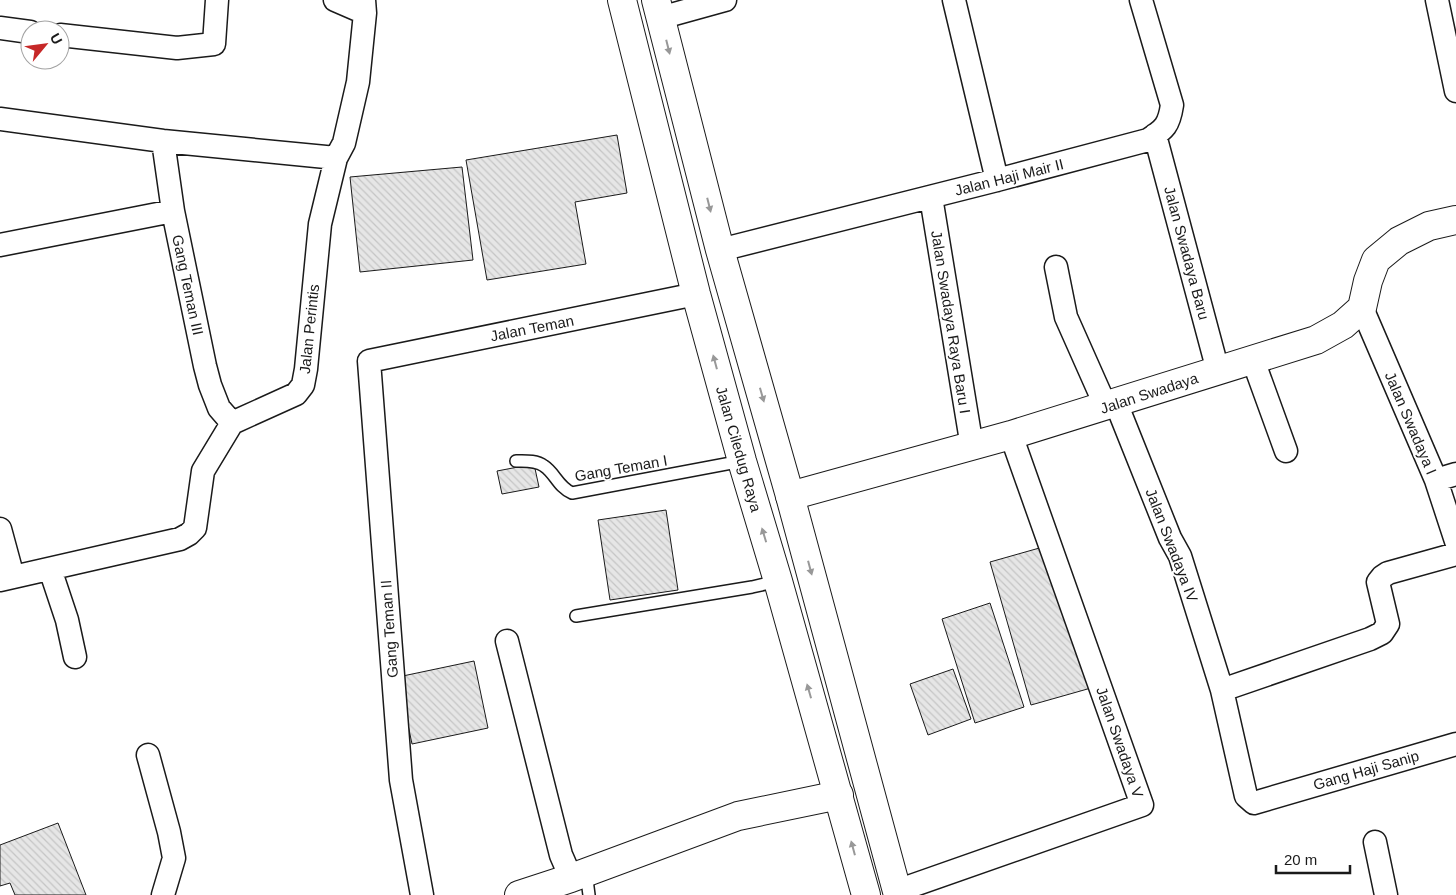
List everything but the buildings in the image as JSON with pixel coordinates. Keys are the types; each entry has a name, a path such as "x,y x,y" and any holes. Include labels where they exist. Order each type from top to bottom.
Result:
{"main road":[{"path":"624,12 658,9 720,250 790,496 898,893"},
{"name":"Jalan Ciledug Raya","path":"624,12 696,294 866,895"},
{"path":"1362,308 1368,281 1376,260 1399,241 1429,226 1456,220"},
{"name":"Jalan Swadaya","path":"790,496 1012,435 1316,340 1343,325 1362,308"},
{"path":"519,895 582,882 738,816 839,795"}],"street":[{"path":"70,36 177,48 214,44 217,0"},
{"path":"334,0 365,7"},
{"path":"658,9 725,0"},
{"path":"954,0 997,180"},
{"path":"1141,0 1172,105 1170,119 1166,127 1156,135"},
{"path":"1437,0 1456,91"},
{"name":"Jalan Perintis","path":"232,423 296,394 303,385 320,224 336,158 344,143 358,82 365,7"},
{"path":"0,28 20,31"},
{"path":"0,119 164,141 336,158"},
{"name":"Jalan Haji Mair II","path":"720,250 997,180 1148,140 1156,135"},
{"name":"Jalan Swadaya Baru","path":"1156,135 1218,371"},
{"name":"Gang Teman III","path":"164,141 173,211 210,385 219,408 232,423"},
{"name":"Jalan Swadaya Raya Baru I","path":"931,197 972,446"},
{"path":"0,245 173,211"},
{"name":"Jalan Swadaya IV","path":"1056,267 1066,317 1111,405 1170,538 1180,556 1222,690 1246,796 1254,803 1276,796"},
{"name":"Jalan Teman","path":"369,361 696,294"},
{"name":"Jalan Swadaya I","path":"1362,308 1446,477 1456,541"},
{"path":"1253,360 1286,451"},
{"name":"Gang Teman II","path":"369,361 401,780 422,895"},
{"path":"0,529 7,578 180,539 189,534 194,528 203,471 232,423"},
{"name":"Jalan Swadaya V","path":"898,893 1142,805 1012,435"},
{"path":"1222,690 1370,639 1382,633 1388,624 1378,582 1382,577 1388,573 1456,554"},
{"path":"50,569 67,620 75,657"},
{"path":"507,641 561,855 582,882"},
{"name":"Gang Haji Sanip","path":"1276,796 1456,744"},
{"path":"148,755 170,832 174,858 163,895"},
{"path":"1375,842 1386,895"}],"lane":[{"name":"Gang Teman I","path":"516,461 532,461 544,466 564,490 572,493 742,461"},
{"path":"576,616 778,581"}]}
